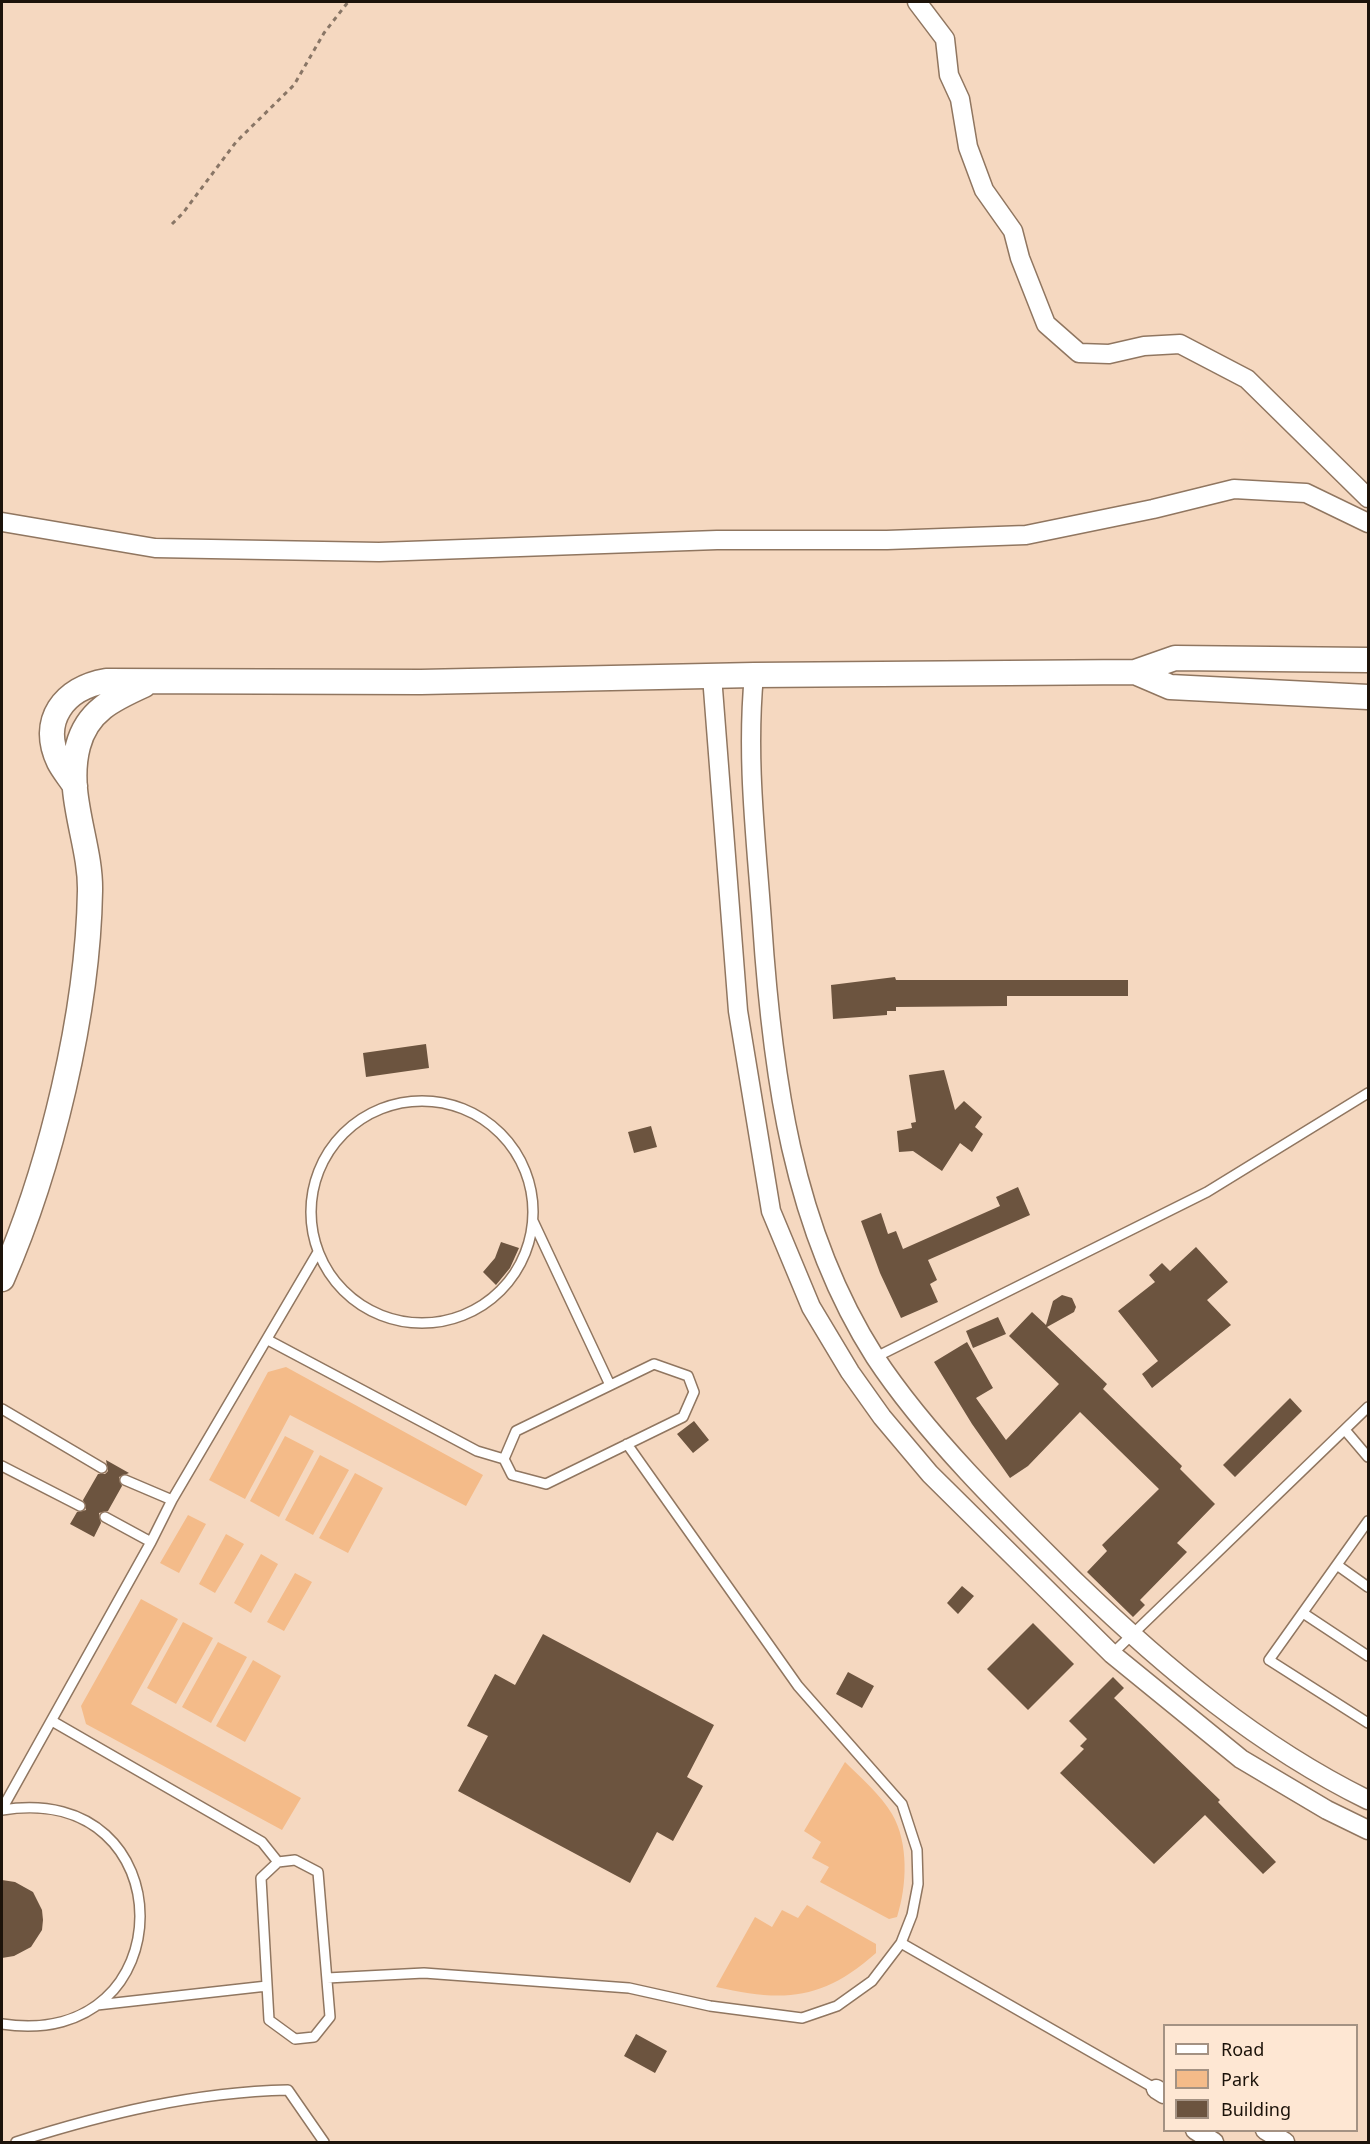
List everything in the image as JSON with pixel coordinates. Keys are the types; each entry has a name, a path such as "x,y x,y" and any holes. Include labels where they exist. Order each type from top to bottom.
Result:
{"main road":[{"path":"2,1279 24,1228 56,1115 81,1002 90,889 75,786 59,761 53,740 54,720 63,702 74,692 89,684 421,682 754,675 1135,672 1175,658 1368,660"},
{"path":"1135,672 1170,687 1368,697"}],"street":[{"path":"917,2 945,39 949,75 960,99 968,147 984,190 1013,231 1020,258 1046,324 1079,353 1109,354 1144,346 1180,344 1247,379 1368,498"},
{"path":"2,522 166,548 379,552 717,540 887,540 1026,535 1153,509 1234,489 1306,493 1368,523"},
{"path":"754,675 750,778 767,1005 783,1117 812,1226 837,1288 876,1357 907,1399 1000,1505 1132,1636 1181,1679 1240,1722 1368,1800"},
{"path":"712,676 738,1011 771,1211 811,1307 850,1372 882,1417 930,1474 1112,1654 1241,1759 1327,1810 1368,1830"},
{"path":"1198,2132 1214,2142"},
{"path":"1268,2132 1285,2142"}],"lane":[{"path":"876,1357 1207,1192 1368,1093"},
{"path":"416,1102 458,1107 478,1116 495,1128 515,1150 526,1172 532,1195 533,1221 528,1244 517,1270 506,1285 489,1301 468,1314 447,1321 419,1324 391,1319 373,1312 355,1301 338,1286 318,1252 313,1232 312,1202 324,1161 338,1141 358,1123 393,1106 416,1102"},
{"path":"533,1221 610,1385"},
{"path":"2,1810 172,1500 318,1252"},
{"path":"268,1340 477,1451 504,1459 512,1475 546,1484 684,1417 694,1392 688,1376 654,1364 516,1431 504,1459"},
{"path":"1112,1654 1368,1407"},
{"path":"2,1408 102,1468"},
{"path":"1345,1430 1368,1457"},
{"path":"327,1978 424,1973 629,1988 711,2006 802,2018 837,2006 872,1981 901,1942 912,1915 918,1884 917,1850 902,1804 798,1686 627,1444"},
{"path":"2,1466 80,1506"},
{"path":"125,1480 172,1500"},
{"path":"105,1517 151,1542"},
{"path":"1368,1521 1269,1660 1368,1723"},
{"path":"1337,1565 1368,1587"},
{"path":"1303,1613 1368,1656"},
{"path":"52,1721 262,1842 278,1862"},
{"path":"2,1810 45,1807 85,1820 103,1832 123,1855 134,1877 140,1899 141,1925 136,1948 124,1974 97,2005 75,2018 54,2025 27,2028 2,2024"},
{"path":"295,1860 318,1872 330,2017 314,2037 295,2039 269,2020 261,1878 278,1862 295,1860"},
{"path":"901,1942 1160,2091"},
{"path":"97,2005 267,1986"},
{"path":"16,2142 156,2104 240,2091 288,2090 324,2142"}],"path":[{"path":"172,224 183,213 236,142 294,85 324,33 348,2"}],"green space":[{"path":"286,1367 483,1475 466,1506 290,1415 245,1499 209,1480 268,1372"},
{"path":"285,1436 314,1451 279,1517 250,1501"},
{"path":"320,1455 349,1470 313,1535 285,1520"},
{"path":"355,1473 383,1488 348,1553 319,1538"},
{"path":"188,1515 206,1524 179,1573 160,1563"},
{"path":"226,1534 244,1544 215,1593 199,1584"},
{"path":"261,1554 278,1564 251,1613 234,1603"},
{"path":"295,1573 312,1582 284,1631 267,1622"},
{"path":"141,1599 178,1619 131,1704 301,1798 282,1830 86,1724 81,1706"},
{"path":"183,1622 213,1638 176,1704 147,1688"},
{"path":"218,1642 247,1657 211,1723 182,1707"},
{"path":"253,1660 281,1676 245,1742 216,1726"},
{"path":"845,1762 882,1800 898,1825 905,1865 903,1892 897,1917 889,1919 820,1882 829,1867 812,1858 821,1842 804,1831"},
{"path":"807,1905 876,1944 876,1953 838,1981 801,1994 762,1995 716,1987 755,1917 772,1927 782,1910 798,1918"}],"building":[{"path":"895,977 896,980 1128,980 1128,996 1007,996 1007,1006 896,1007 896,1011 887,1011 887,1015 833,1019 831,985"},
{"path":"426,1044 429,1068 366,1077 363,1053"},
{"path":"944,1070 955,1110 964,1101 982,1117 975,1127 983,1134 972,1152 960,1143 942,1171 913,1151 899,1152 897,1131 912,1128 911,1123 916,1122 909,1075"},
{"path":"651,1126 657,1147 634,1153 628,1132"},
{"path":"1018,1187 1030,1215 928,1260 937,1280 930,1284 938,1302 901,1318 880,1273 861,1221 881,1213 888,1234 896,1231 903,1249 1000,1206 996,1197"},
{"path":"501,1242 519,1248 510,1268 496,1285 483,1272 495,1258"},
{"path":"1196,1247 1228,1282 1207,1300 1231,1325 1152,1388 1142,1374 1158,1361 1118,1311 1155,1282 1149,1275 1162,1263 1170,1271"},
{"path":"1062,1295 1072,1298 1076,1307 1074,1312 1047,1327 1107,1384 1103,1389 1182,1466 1180,1469 1215,1504 1177,1543 1187,1552 1140,1600 1145,1605 1133,1617 1087,1572 1107,1551 1102,1545 1159,1489 1080,1412 1028,1466 1010,1478 972,1424 934,1362 967,1342 993,1388 976,1398 1006,1440 1059,1384 1009,1336 1032,1312 1046,1325 1053,1301"},
{"path":"998,1317 1006,1334 973,1348 966,1331"},
{"path":"1290,1398 1302,1411 1235,1477 1223,1465"},
{"path":"694,1421 709,1440 693,1453 677,1434"},
{"path":"106,1460 129,1473 119,1477 122,1486 108,1511 99,1513 101,1523 94,1537 70,1524 77,1512 86,1510 83,1500 98,1474 105,1474 108,1471"},
{"path":"962,1586 974,1596 958,1614 947,1603"},
{"path":"1033,1623 1074,1664 1028,1710 987,1669"},
{"path":"543,1634 714,1725 687,1777 703,1786 673,1841 657,1832 630,1883 458,1791 488,1736 467,1726 495,1674 515,1685"},
{"path":"848,1672 874,1686 862,1708 836,1694"},
{"path":"1113,1677 1124,1688 1114,1698 1220,1800 1218,1802 1276,1862 1263,1874 1205,1815 1154,1864 1060,1773 1084,1749 1080,1746 1087,1739 1069,1721"},
{"path":"2,1880 15,1882 33,1892 42,1910 43,1920 42,1930 31,1947 14,1956 2,1958"},
{"path":"636,2034 667,2051 655,2073 624,2056"}]}
